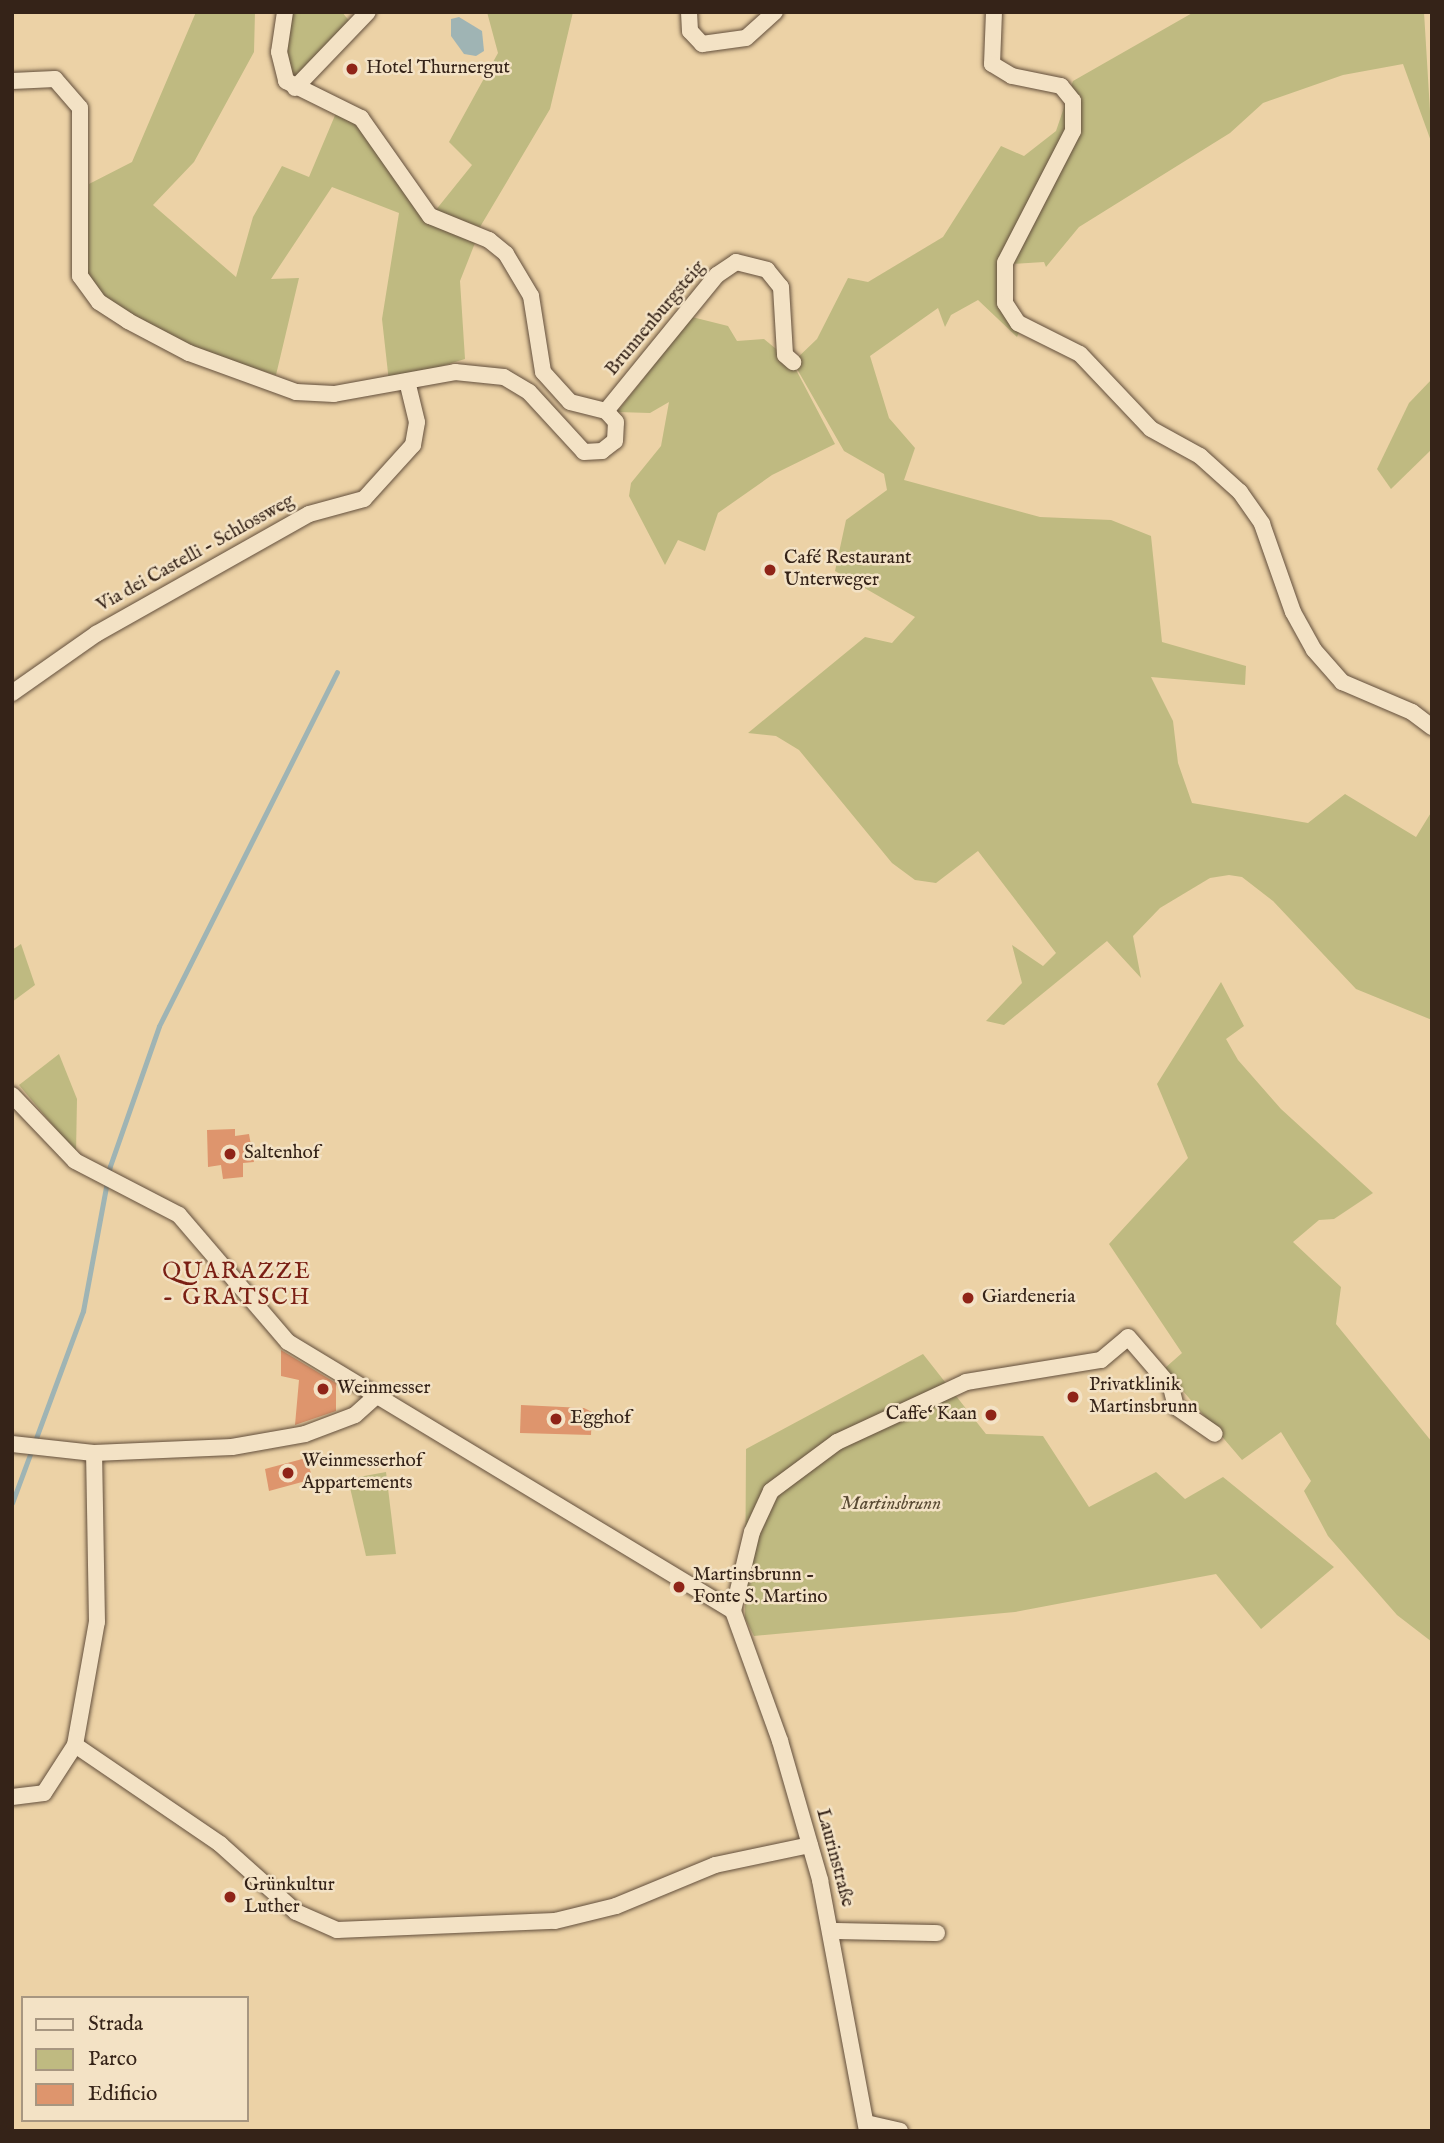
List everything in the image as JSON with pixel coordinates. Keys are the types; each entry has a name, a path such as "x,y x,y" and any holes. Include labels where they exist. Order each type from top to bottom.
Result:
{"street":[{"path":"12,80 55,79 79,108 76,252 79,276 99,302 189,353 296,392 334,394 455,372 504,377 528,392 584,452 602,451 615,441 615,422 606,411 570,402 543,372 531,296 520,271 489,240 430,216 412,196 360,118 295,88 281,68 285,12"},
{"path":"295,88 368,12"},
{"path":"689,12 690,31 702,44 746,38 775,12"},
{"path":"994,12 992,64 1012,76 1061,86 1073,101 1073,131 1005,263 1005,303 1018,323 1080,354 1152,429 1200,456 1240,492 1262,524 1293,612 1314,650 1342,682 1412,712 1432,727"},
{"name":"Brunnenburgsteig","path":"606,411 718,275 736,262 767,270 781,286 785,355 793,362"},
{"name":"Via dei Castelli - Schlossweg","path":"12,693 96,634 309,514 364,499 413,445 417,422 407,382"},
{"path":"12,1095 68,1155 179,1215 288,1342 733,1611 752,1532 771,1491 836,1442 966,1382 1101,1360 1128,1336 1171,1387 1176,1407 1215,1434"},
{"path":"19,1445 94,1453 232,1447 294,1436 355,1415 375,1397"},
{"path":"12,1797 44,1793 75,1745 97,1622 94,1453"},
{"name":"Laurinstraße","path":"733,1611 810,1845 832,1931 866,2127"},
{"path":"75,1745 220,1844 296,1912 337,1930 555,1920 616,1906 715,1865 810,1845"},
{"path":"832,1931 937,1933"},
{"path":"866,2127 900,2131"}],"green space":[{"path":"196,12 255,12 254,52 194,162 153,205 236,277 253,217 282,166 309,177 336,113 364,128 427,222 475,243 460,281 465,359 389,382 382,319 399,213 332,187 271,279 299,278 276,375 182,346 102,296 86,270 89,184 132,162"},
{"path":"292,12 342,12 351,23 296,79 286,60"},
{"path":"487,12 573,12 550,109 480,227 435,211 472,165 449,142 498,53"},
{"path":"1194,12 1424,12 1432,144 1403,64 1343,75 1263,103 1230,133 1079,227 1046,267 1044,262 1010,264 1002,275 1022,326 1017,337 978,300 951,315 945,327 938,308 870,356 889,418 915,448 904,480 1040,517 1111,520 1151,536 1162,642 1246,666 1245,685 1151,677 1173,721 1178,763 1192,803 1308,823 1345,794 1416,837 1432,811 1432,1020 1356,989 1273,901 1242,877 1229,875 1210,878 1160,908 1133,936 1141,978 1107,941 1004,1025 986,1021 1022,983 1012,945 1043,966 1056,953 978,851 936,883 915,880 892,863 799,750 776,736 748,733 865,637 892,643 915,617 835,571 846,520 887,490 884,474 844,451 793,362 817,339 848,278 868,282 943,237 1001,146 1024,156 1056,131 1073,81"},
{"path":"692,317 728,326 737,341 764,339 792,362 835,444 772,475 718,513 705,551 678,540 665,565 629,496 631,483 661,446 669,402 650,413 617,412"},
{"path":"1432,379 1432,449 1391,489 1377,469 1409,403"},
{"path":"21,944 35,985 12,1002 12,950"},
{"path":"1221,982 1244,1026 1226,1039 1238,1060 1281,1109 1373,1193 1334,1219 1319,1220 1293,1242 1341,1287 1336,1324 1432,1442 1432,1642 1397,1615 1328,1536 1304,1491 1311,1481 1281,1432 1242,1460 1183,1391 1165,1368 1182,1353 1109,1244 1188,1158 1157,1084"},
{"path":"59,1054 77,1099 76,1153 19,1085"},
{"name":"Martinsbrunn","path":"923,1354 986,1434 1043,1436 1089,1507 1156,1472 1185,1499 1223,1477 1334,1567 1261,1629 1216,1574 1015,1612 754,1636 745,1618 746,1449"},
{"path":"386,1472 396,1554 366,1556 348,1479"}],"shaded area":[{"path":"459,17 482,31 484,51 476,56 464,54 451,36 451,19"}],"building":[{"name":"Saltenhof","path":"235,1129 235,1136 249,1134 254,1162 243,1163 243,1177 223,1179 221,1165 208,1167 207,1130"},
{"name":"Weinmesser","path":"281,1350 336,1383 336,1411 295,1425 299,1380 281,1376"},
{"name":"Egghof","path":"521,1405 584,1408 592,1412 591,1435 520,1433"},
{"name":"Weinmesserhof Appartements","path":"306,1458 313,1479 269,1491 265,1469"}],"waterway":[{"path":"12,1503 83,1311 110,1166 159,1026 337,672"}],"place":[{"name":"Hotel Thurnergut","path":"352,69"},
{"name":"Café Restaurant Unterweger","path":"770,570"},
{"name":"Saltenhof","path":"230,1154"},
{"name":"Giardeneria","path":"968,1298"},
{"name":"Weinmesser","path":"323,1389"},
{"name":"Privatklinik Martinsbrunn","path":"1073,1397"},
{"name":"Caffe‘ Kaan","path":"991,1415"},
{"name":"Egghof","path":"556,1419"},
{"name":"Weinmesserhof Appartements","path":"288,1473"},
{"name":"Martinsbrunn - Fonte S. Martino","path":"679,1587"},
{"name":"Grünkultur Luther","path":"230,1897"}],"district":[{"name":"QUARAZZE - GRATSCH","path":"237,1285"}]}
